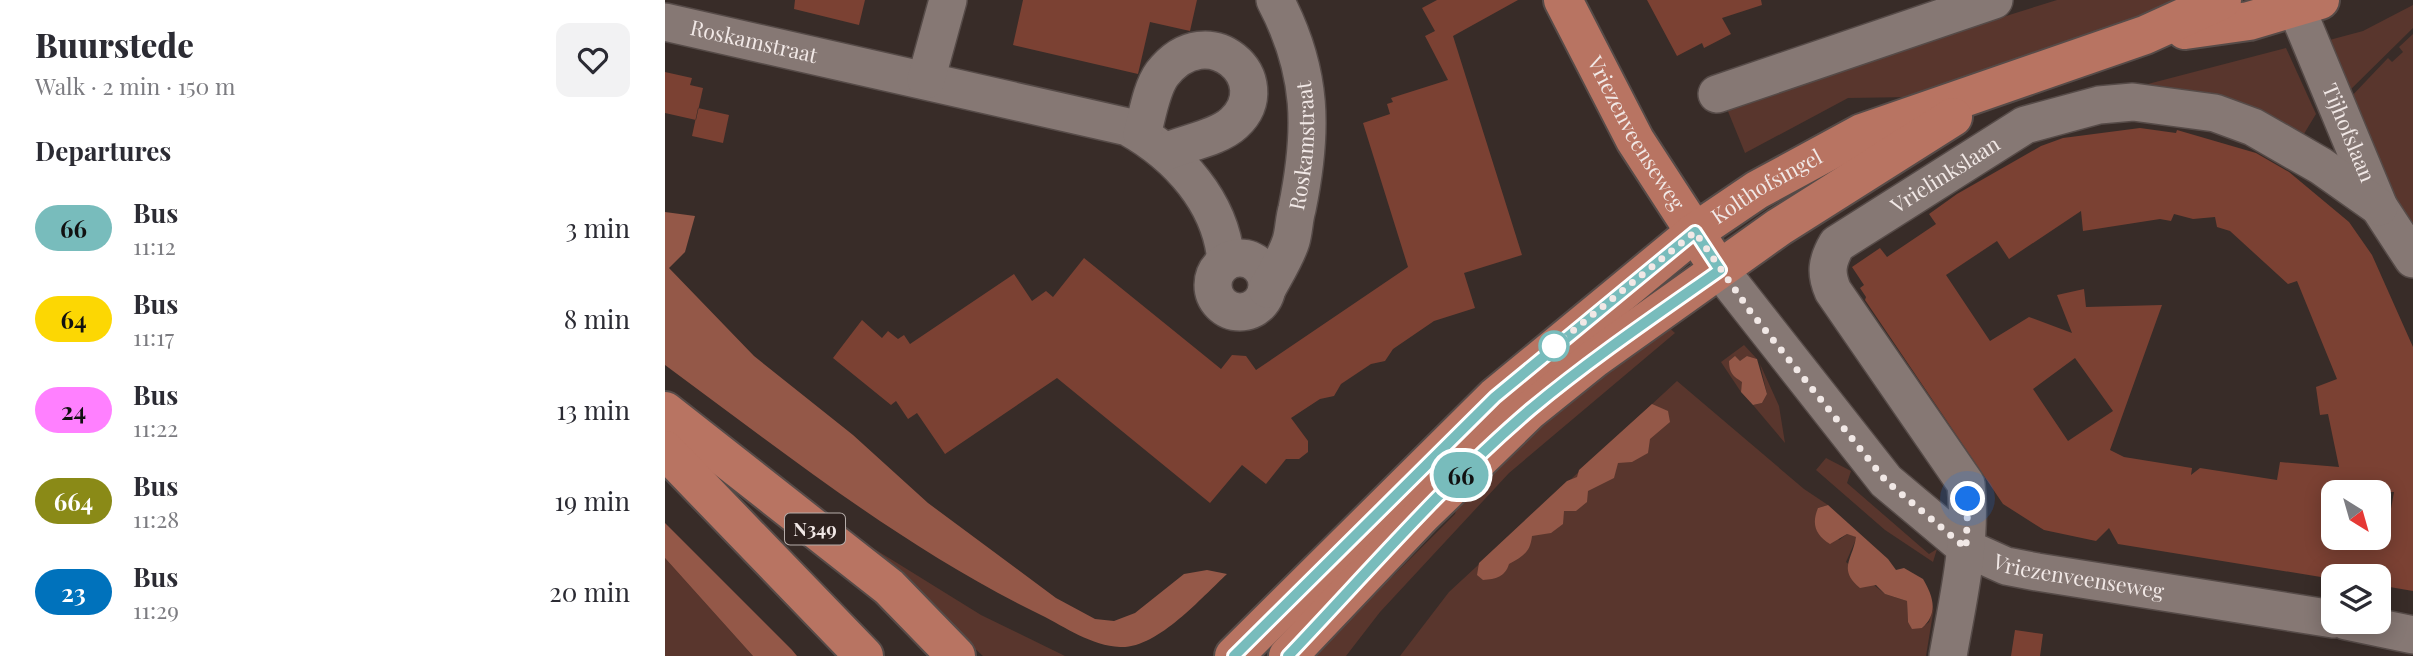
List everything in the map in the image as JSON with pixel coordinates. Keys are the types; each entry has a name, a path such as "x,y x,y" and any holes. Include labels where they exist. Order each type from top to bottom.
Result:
{"main road":[{"name":"Vriezenveenseweg","path":"1563,0 1635,140 1720,270"},
{"name":"Kolthofsingel","path":"1234,656 1495,397 1695,232 1782,175 1862,133 2145,35 2222,0"},
{"name":"Kolthofsingel","path":"2145,35 2249,21 2303,3"},
{"name":"Kolthofsingel","path":"1288,656 1421,516 1529,411 1595,358 1779,227 1944,124 1995,87"},
{"name":"N349","path":"665,411 889,587 956,656"},
{"name":"N349","path":"665,450 864,656"}],"street":[{"path":"926,80 948,0"},
{"name":"Roskamstraat","path":"665,22 1116,124 1153,143 1180,165 1207,201 1225,243 1226,261 1215,274 1214,292 1224,307 1242,312 1251,310 1264,298 1291,240 1306,164 1309,120 1306,79 1287,23 1275,0"},
{"path":"1717,94 1938,10 1994,0"},
{"name":"Tijhofslaan","path":"2303,3 2379,207 2413,260"},
{"name":"Vrielinkslaan","path":"1948,656 1966,548 1969,514 1966,484 1833,291 1828,259 1837,244 2025,125 2099,105 2133,102 2215,113 2253,127 2321,166 2379,207"},
{"name":"Vriezenveenseweg","path":"1720,270 1886,481 1966,548 2016,568 2321,617"},
{"path":"2391,628 2413,635"}],"shaded area":[{"path":"2057,0 2199,0 1912,97 1848,98 1745,153 1725,104"},
{"path":"2413,5 2413,28 2345,95 2322,42 2363,31"},
{"path":"2413,34 2413,234 2409,232 2347,101 2388,58 2392,62 2403,52 2399,47"},
{"path":"2286,48 2316,114 2299,142 2144,85"},
{"path":"665,212 695,216 685,252 669,268 754,356 853,435 928,503 1056,598 1095,619 1114,621 1135,613 1184,574 1207,570 1227,574 1163,631 1149,640 1120,647 1079,635 942,561 847,499 665,365"},
{"path":"1664,323 1675,333 1509,473 1380,612 1346,656 1303,656 1356,599 1392,577 1455,514 1460,495 1533,427"},
{"path":"1744,345 1757,359 1747,356 1741,392 1721,362"},
{"path":"1735,356 1740,361 1747,356 1757,359 1767,394 1762,403 1753,405 1741,392 1742,382 1732,374 1729,365 1729,361"},
{"path":"1760,364 1779,406 1785,443 1753,405 1762,403 1767,394"},
{"path":"1677,381 1804,489 1828,505 1818,508 1839,540 1847,534 1857,537 1846,562 1885,594 1907,601 1908,622 1922,628 1929,622 1934,607 1926,656 1400,656 1449,592"},
{"path":"1652,404 1668,411 1670,422 1650,439 1648,453 1632,462 1618,463 1614,478 1588,491 1587,502 1576,511 1564,511 1563,524 1551,533 1532,536 1528,550 1509,564 1502,575 1483,580 1477,575 1479,563 1567,481 1577,477 1579,470"},
{"path":"1826,458 1851,471 1847,483 1929,554 1937,549 1933,562 1885,530 1816,470"},
{"path":"1828,505 1888,559 1896,570 1904,568 1923,579 1933,604 1931,616 1922,628 1912,629 1908,622 1907,601 1885,594 1876,585 1860,588 1853,581 1849,575 1848,564 1856,537 1847,534 1830,544 1816,529 1818,508"},
{"path":"665,523 797,656 753,656 665,558"},
{"path":"847,532 981,615 1065,656 983,656"},
{"path":"665,558 753,656 665,656"}],"building":[{"path":"795,0 865,0 859,25 794,9"},
{"path":"1023,0 1197,0 1190,31 1150,22 1138,74 1013,45"},
{"path":"1437,0 1518,0 1453,36 1522,255 1464,273 1475,308 1434,321 1393,349 1385,361 1371,364 1341,384 1334,396 1320,399 1291,418 1308,441 1308,452 1299,459 1286,459 1266,484 1242,465 1210,503 1057,378 945,454 917,413 908,419 896,401 891,405 833,358 862,320 882,338 888,331 898,339 904,335 910,344 1014,274 1032,301 1046,291 1053,297 1084,258 1221,369 1232,355 1246,356 1256,370 1408,267 1363,123 1390,114 1387,104 1393,102 1391,98 1448,80 1425,36 1435,31 1422,8"},
{"path":"1647,0 1761,0 1762,5 1722,18 1731,34 1704,48 1702,43 1677,56"},
{"path":"665,72 692,78 690,85 703,88 696,120 665,113"},
{"path":"698,108 729,115 723,143 692,136"},
{"path":"2140,128 2176,133 2177,130 2256,153 2289,172 2349,222 2372,255 2413,347 2413,591 2391,587 2391,564 2321,564 2321,577 2118,544 2109,528 2096,541 2044,530 2003,504 1865,300 1860,288 1864,285 1852,267 1880,248 1887,257 1936,224 1929,214 1957,194 2041,146 2063,138","holes":["2081,211 2083,231 2160,219 2171,221 2174,214 2193,219 2215,217 2217,227 2230,231 2288,284 2297,281 2337,379 2316,387 2320,415 2328,414 2339,467 2280,462 2277,480 2200,468 2191,475 2192,468 2124,457 2110,450 2162,305 2086,307 2084,289 2057,295 2072,333 2029,317 1990,341 1946,275 1997,241 2009,259","2075,358 2113,411 2068,441 2033,389"]},
{"path":"2015,630 2043,634 2040,656 2011,656"}],"bus line":[{"name":"66","path":"1234,656 1495,397 1695,232 1720,270 1595,358 1529,411 1421,516 1288,656"}],"route":[{"path":"1554,346 1695,232 1750,311 1886,481 1966,548 1968,499"}]}
